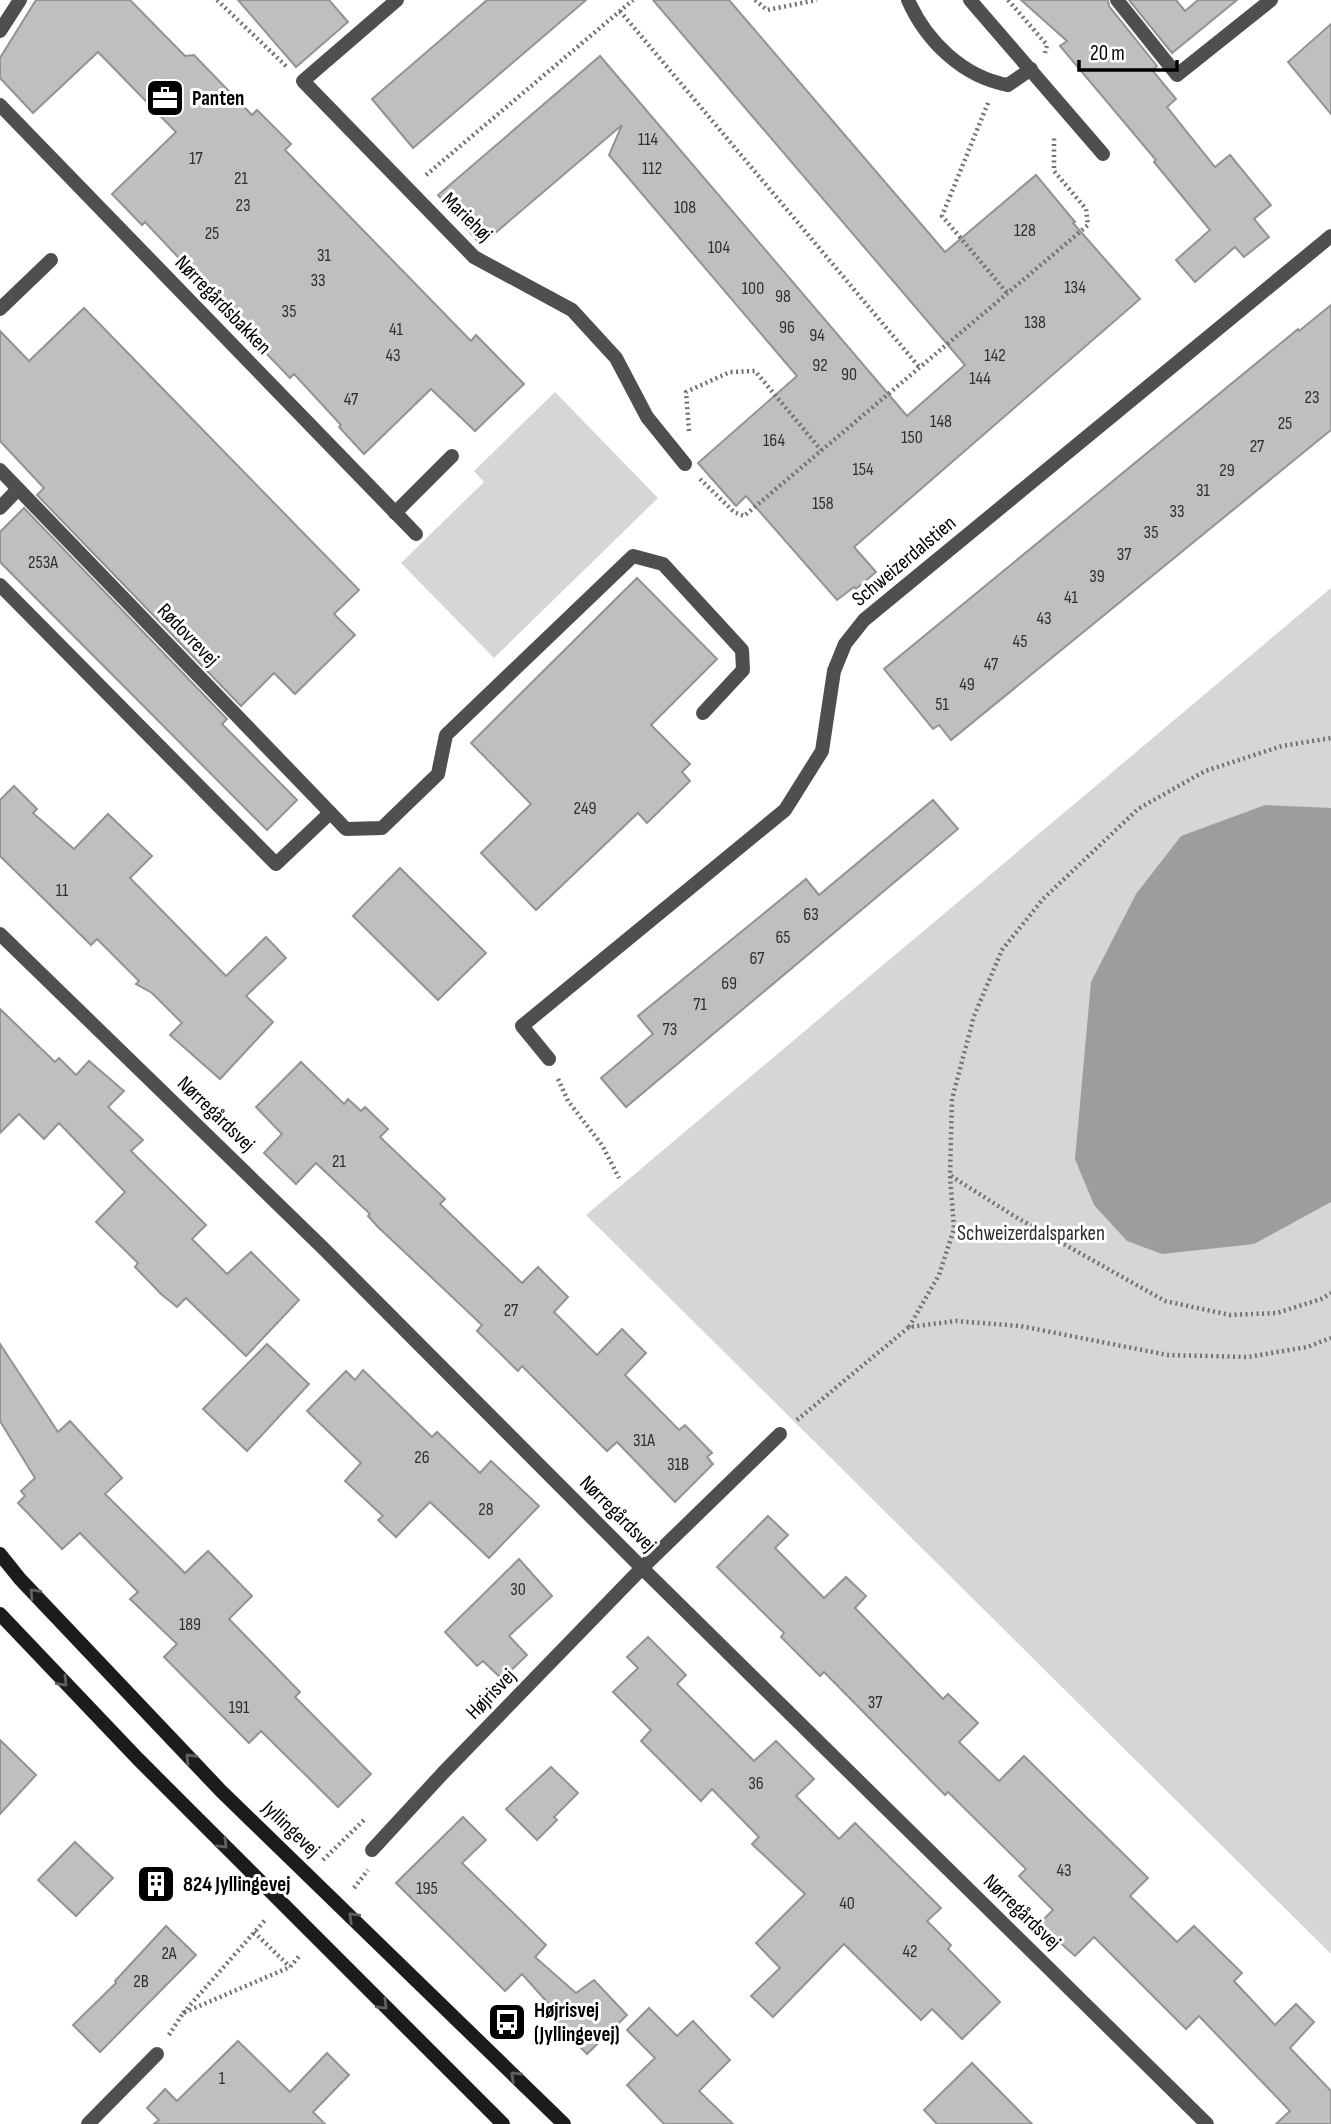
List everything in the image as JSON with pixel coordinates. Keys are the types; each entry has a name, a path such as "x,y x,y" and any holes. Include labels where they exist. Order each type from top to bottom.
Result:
{"street":[{"path":"0,31 20,0"},
{"path":"303,81 397,0"},
{"path":"908,0 915,16 941,50 970,72 1008,85 1031,69"},
{"path":"970,0 1103,153"},
{"path":"1117,0 1177,75 1271,0"},
{"name":"Mariehøj","path":"303,81 474,257 572,310 616,358 647,417 685,464"},
{"name":"Nørregårdsbakken","path":"0,105 416,534"},
{"name":"Schweizerdalstien","path":"549,1059 522,1026 785,810 822,751 834,671 845,644 864,620 1331,236"},
{"path":"0,309 51,260"},
{"path":"395,513 453,456"},
{"name":"Rødovrevej","path":"0,471 346,829 382,828 438,774 446,734 633,555 663,564 742,650 743,670 704,713"},
{"path":"0,508 18,489"},
{"path":"0,585 276,864 330,813"},
{"name":"Nørregårdsvej","path":"0,934 322,1247 642,1568 1206,2124"},
{"name":"Højrisvej","path":"372,1850 642,1568 780,1434"},
{"name":"Jyllingevej","path":"0,1555 221,1791 564,2124"},
{"path":"0,1614 314,1937 503,2124"},
{"path":"88,2124 157,2054"}],"path":[{"path":"217,0 303,81"},
{"path":"409,189 633,0"},
{"path":"755,0 767,10 817,0"},
{"path":"620,11 920,369"},
{"path":"996,83 942,216 1008,294"},
{"path":"821,450 755,371 730,372 686,392 690,435 685,464 734,512 744,516 1088,225 1086,209 1054,170 1054,95"},
{"path":"780,1434 909,1327 939,1276 954,1229 950,1176 951,1099 974,1016 1002,950 1043,898 1138,809 1205,771 1282,746 1331,738"},
{"path":"549,1059 568,1101 602,1145 619,1178"},
{"path":"950,1176 1014,1216 1166,1301 1230,1315 1277,1313 1321,1299 1331,1293"},
{"path":"909,1327 956,1321 1020,1326 1168,1355 1248,1357 1307,1347 1331,1338"},
{"path":"340,1905 368,1870 372,1850"},
{"path":"157,2054 183,2013 254,1932 290,1967"},
{"path":"183,2013 290,1967 314,1937"}],"green space":[{"path":"555,392 658,498 494,658 401,563 484,482 474,471"},
{"name":"Schweizerdalsparken","path":"1331,588 1331,1954 586,1215"}],"shaded area":[{"path":"1265,805 1331,808 1331,1202 1254,1244 1162,1254 1127,1241 1094,1205 1075,1159 1091,982 1136,894 1181,836"}],"building":[{"path":"36,0 130,0 185,56 194,55 252,115 257,110 291,144 285,150 471,341 476,335 524,384 475,431 431,389 364,454 294,374 290,378 265,352 268,349 220,299 217,302 190,276 193,273 145,222 142,225 112,194 176,132 98,52 33,113 0,78 0,58"},
{"path":"238,0 329,0 348,22 296,67"},
{"path":"487,0 586,0 413,148 372,99"},
{"path":"653,0 729,0 945,252 1036,175 1075,222 1073,223 1140,299 854,547 876,572 856,589 854,587 837,600 746,496 736,506 698,463 797,376 609,155 622,125 481,245 438,195 600,56 907,416 965,365"},
{"path":"1021,0 1108,0 1109,6 1157,66 1152,70 1176,99 1167,107 1215,167 1230,155 1271,205 1254,219 1269,237 1244,257 1235,247 1195,282 1176,260 1210,230 1154,162 1156,160 1060,46 1067,41"},
{"path":"1129,0 1176,0 1185,11 1198,0 1237,0 1172,53"},
{"path":"1331,24 1331,114 1288,62"},
{"path":"1331,305 1331,430 951,740 939,725 933,729 884,669 1298,329 1299,331"},
{"path":"84,308 359,590 334,614 355,635 295,694 274,673 241,706 37,495 44,488 0,441 0,331 29,361"},
{"path":"24,508 227,719 222,724 297,800 267,830 0,562 0,532"},
{"path":"637,578 717,659 651,725 690,764 682,772 690,781 647,823 638,813 536,910 481,853 531,804 471,743"},
{"path":"14,786 37,809 33,813 74,849 108,814 152,856 130,878 226,976 266,937 286,958 246,996 273,1022 220,1079 170,1035 182,1023 152,993 136,984 139,981 97,939 91,945 0,856 0,800"},
{"path":"933,800 958,829 626,1107 601,1078 653,1034 638,1016 806,879 819,895"},
{"path":"400,868 486,953 438,1000 353,916"},
{"path":"0,1009 55,1062 59,1058 76,1075 89,1061 124,1091 108,1107 143,1140 131,1151 206,1225 192,1239 227,1274 251,1252 299,1300 246,1356 186,1298 177,1307 161,1294 135,1267 138,1263 96,1222 125,1192 59,1123 44,1139 19,1114 0,1133"},
{"path":"301,1062 344,1104 348,1099 361,1111 365,1107 388,1129 380,1137 445,1199 440,1204 522,1283 538,1267 568,1297 554,1312 597,1355 622,1329 646,1353 625,1375 679,1430 685,1425 712,1453 707,1457 713,1464 675,1502 617,1442 607,1451 522,1366 518,1371 477,1331 482,1325 378,1227 368,1216 370,1214 316,1163 296,1184 264,1153 282,1134 256,1107"},
{"path":"0,1344 58,1432 70,1421 122,1478 105,1494 185,1573 208,1551 252,1596 229,1619 300,1692 295,1697 371,1774 338,1807 261,1731 249,1743 164,1657 177,1644 130,1599 138,1592 80,1533 62,1549 18,1503 25,1496 21,1491 35,1478 0,1421"},
{"path":"267,1344 309,1384 247,1451 203,1409"},
{"path":"363,1370 432,1437 437,1432 480,1473 491,1461 539,1506 489,1558 430,1502 396,1537 378,1520 383,1516 345,1481 361,1463 307,1411 346,1371 355,1380"},
{"path":"768,1516 788,1535 775,1548 824,1598 846,1577 866,1596 855,1608 943,1699 948,1694 978,1723 959,1742 999,1781 1024,1756 1148,1878 1130,1896 1177,1942 1194,1926 1242,1973 1234,1981 1275,2025 1296,2004 1314,2022 1290,2048 1331,2091 1331,2124 1276,2124 1290,2111 1199,2016 1186,2029 1094,1937 1075,1956 1039,1924 1053,1910 1019,1876 1026,1869 948,1792 945,1795 824,1672 820,1676 781,1637 784,1633 717,1567"},
{"path":"519,1559 552,1596 509,1636 527,1655 502,1679 483,1661 477,1666 445,1632"},
{"path":"648,1637 686,1675 677,1684 754,1761 776,1741 814,1779 796,1796 839,1839 855,1823 941,1908 927,1921 951,1945 948,1949 1000,2002 962,2039 932,2009 921,2020 844,1944 773,2017 751,1996 780,1968 756,1943 805,1894 752,1844 759,1837 712,1789 701,1801 641,1741 651,1730 613,1692 638,1668 627,1657"},
{"path":"0,1740 36,1775 0,1814"},
{"path":"551,1767 578,1793 554,1817 557,1820 537,1840 506,1809"},
{"path":"463,1817 486,1840 462,1863 546,1945 535,1957 576,1993 594,1980 627,2015 587,2054 551,2017 556,2012 522,1974 505,1991 396,1883"},
{"path":"75,1842 113,1878 76,1916 38,1880"},
{"path":"166,1926 196,1955 100,2052 73,2025 116,1983"},
{"path":"649,2008 677,2036 693,2021 730,2060 699,2091 733,2124 664,2124 627,2085 655,2058 627,2030"},
{"path":"238,2041 290,2092 327,2053 349,2075 313,2112 325,2124 154,2124 159,2120 147,2108 165,2089 177,2101"},
{"path":"972,2063 1032,2124 937,2124 924,2110"}],"place":[{"name":"Panten","path":"165,98"},
{"name":"824 Jyllingevej","path":"156,1884"},
{"name":"Højrisvej (Jyllingevej)","path":"507,2022"}]}
